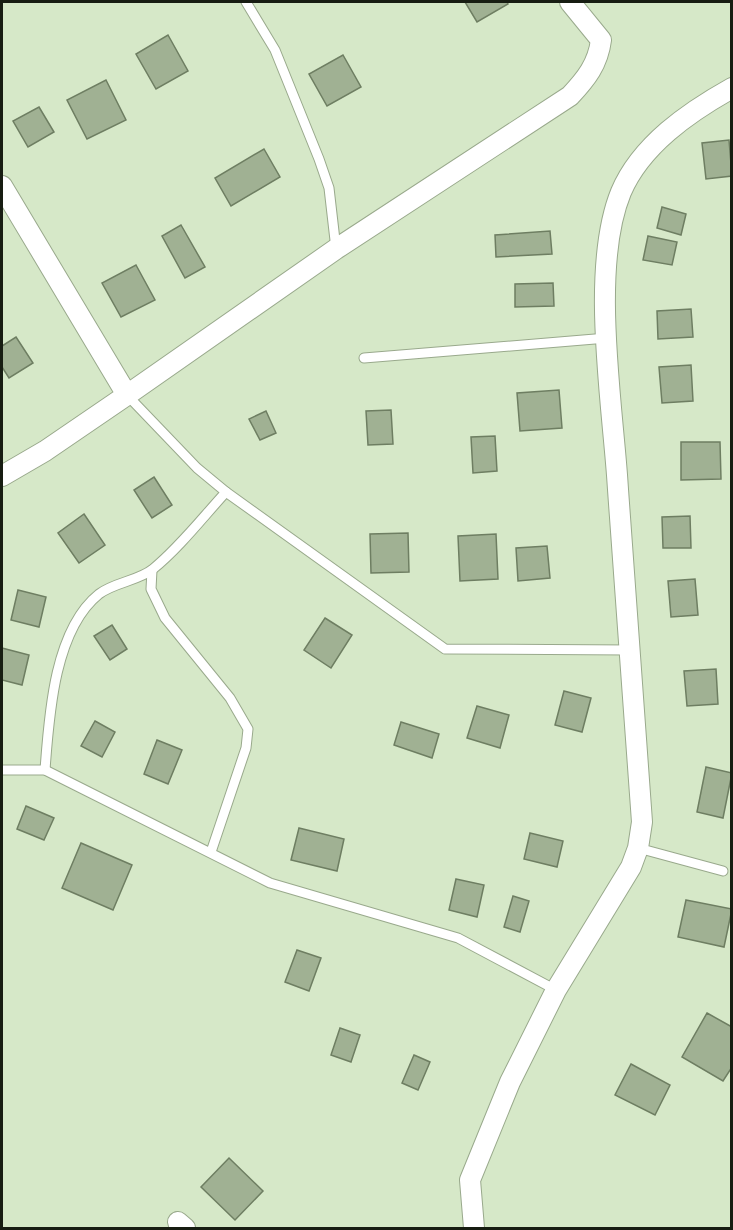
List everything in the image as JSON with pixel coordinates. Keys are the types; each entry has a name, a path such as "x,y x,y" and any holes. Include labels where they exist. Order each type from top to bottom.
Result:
{"street":[{"path":"2,476 45,451 336,249 570,96 599,56 601,40 570,2"},
{"path":"474,1228 470,1180 510,1082 556,990 631,867 638,848 642,822 607,338 607,242 623,189 641,160 689,112 732,88"},
{"path":"2,186 127,395"}],"lane":[{"path":"246,2 275,50 319,159 329,188 336,249"},
{"path":"364,358 607,338"},
{"path":"127,395 197,468 226,492 445,649 630,650"},
{"path":"45,770 48,718 64,646 87,604 103,592 152,570 226,492"},
{"path":"152,570 151,590 165,618 231,698 248,729 246,748 212,852"},
{"path":"2,770 45,770 270,883 458,938 556,990"},
{"path":"638,848 723,871"}],"building":[{"path":"465,2 507,2 508,4 477,22"},
{"path":"168,35 188,71 156,89 136,54"},
{"path":"343,55 361,87 327,106 309,74"},
{"path":"106,80 126,120 87,139 67,100"},
{"path":"39,107 54,132 28,147 13,121"},
{"path":"729,140 732,176 706,179 702,143"},
{"path":"264,149 280,177 231,206 215,178"},
{"path":"662,207 686,214 681,235 657,228"},
{"path":"181,225 205,267 185,278 162,236"},
{"path":"550,231 552,254 496,257 495,235"},
{"path":"648,236 677,242 672,265 643,260"},
{"path":"136,265 155,300 121,317 102,283"},
{"path":"553,283 554,306 515,307 515,284"},
{"path":"691,309 693,337 658,339 657,311"},
{"path":"16,337 33,363 9,378 2,367 2,346"},
{"path":"691,365 693,401 662,403 659,367"},
{"path":"559,390 562,428 520,431 517,393"},
{"path":"391,410 393,444 368,445 366,411"},
{"path":"266,411 276,433 260,440 249,419"},
{"path":"495,436 497,471 473,473 471,437"},
{"path":"681,442 720,442 721,479 681,480"},
{"path":"154,477 172,505 152,518 134,490"},
{"path":"84,514 105,545 79,563 58,533"},
{"path":"690,516 691,548 663,548 662,517"},
{"path":"408,533 409,572 371,573 370,534"},
{"path":"496,534 498,579 460,581 458,536"},
{"path":"547,546 550,578 518,581 516,548"},
{"path":"695,579 698,615 671,617 668,581"},
{"path":"18,590 46,597 39,627 11,620"},
{"path":"325,618 352,635 331,668 304,650"},
{"path":"112,625 127,649 110,660 94,636"},
{"path":"2,648 29,655 22,685 2,680"},
{"path":"716,669 718,704 687,706 684,671"},
{"path":"564,691 591,698 582,732 555,725"},
{"path":"477,706 509,715 500,748 467,738"},
{"path":"95,721 115,732 102,757 81,746"},
{"path":"401,722 439,734 432,758 394,745"},
{"path":"157,740 182,750 168,784 144,774"},
{"path":"706,767 732,773 723,818 697,812"},
{"path":"26,806 54,818 44,840 17,829"},
{"path":"299,828 344,839 337,871 291,860"},
{"path":"530,833 563,841 557,867 524,859"},
{"path":"81,843 132,865 113,910 62,888"},
{"path":"456,879 484,885 477,917 449,910"},
{"path":"513,896 529,901 520,932 504,927"},
{"path":"686,900 732,909 724,947 678,937"},
{"path":"297,950 321,958 309,991 285,982"},
{"path":"707,1013 732,1027 732,1067 723,1081 682,1057"},
{"path":"340,1028 360,1035 351,1062 331,1055"},
{"path":"414,1055 430,1062 418,1090 402,1083"},
{"path":"631,1064 670,1085 655,1115 615,1095"},
{"path":"229,1158 263,1191 235,1220 201,1187"}]}
